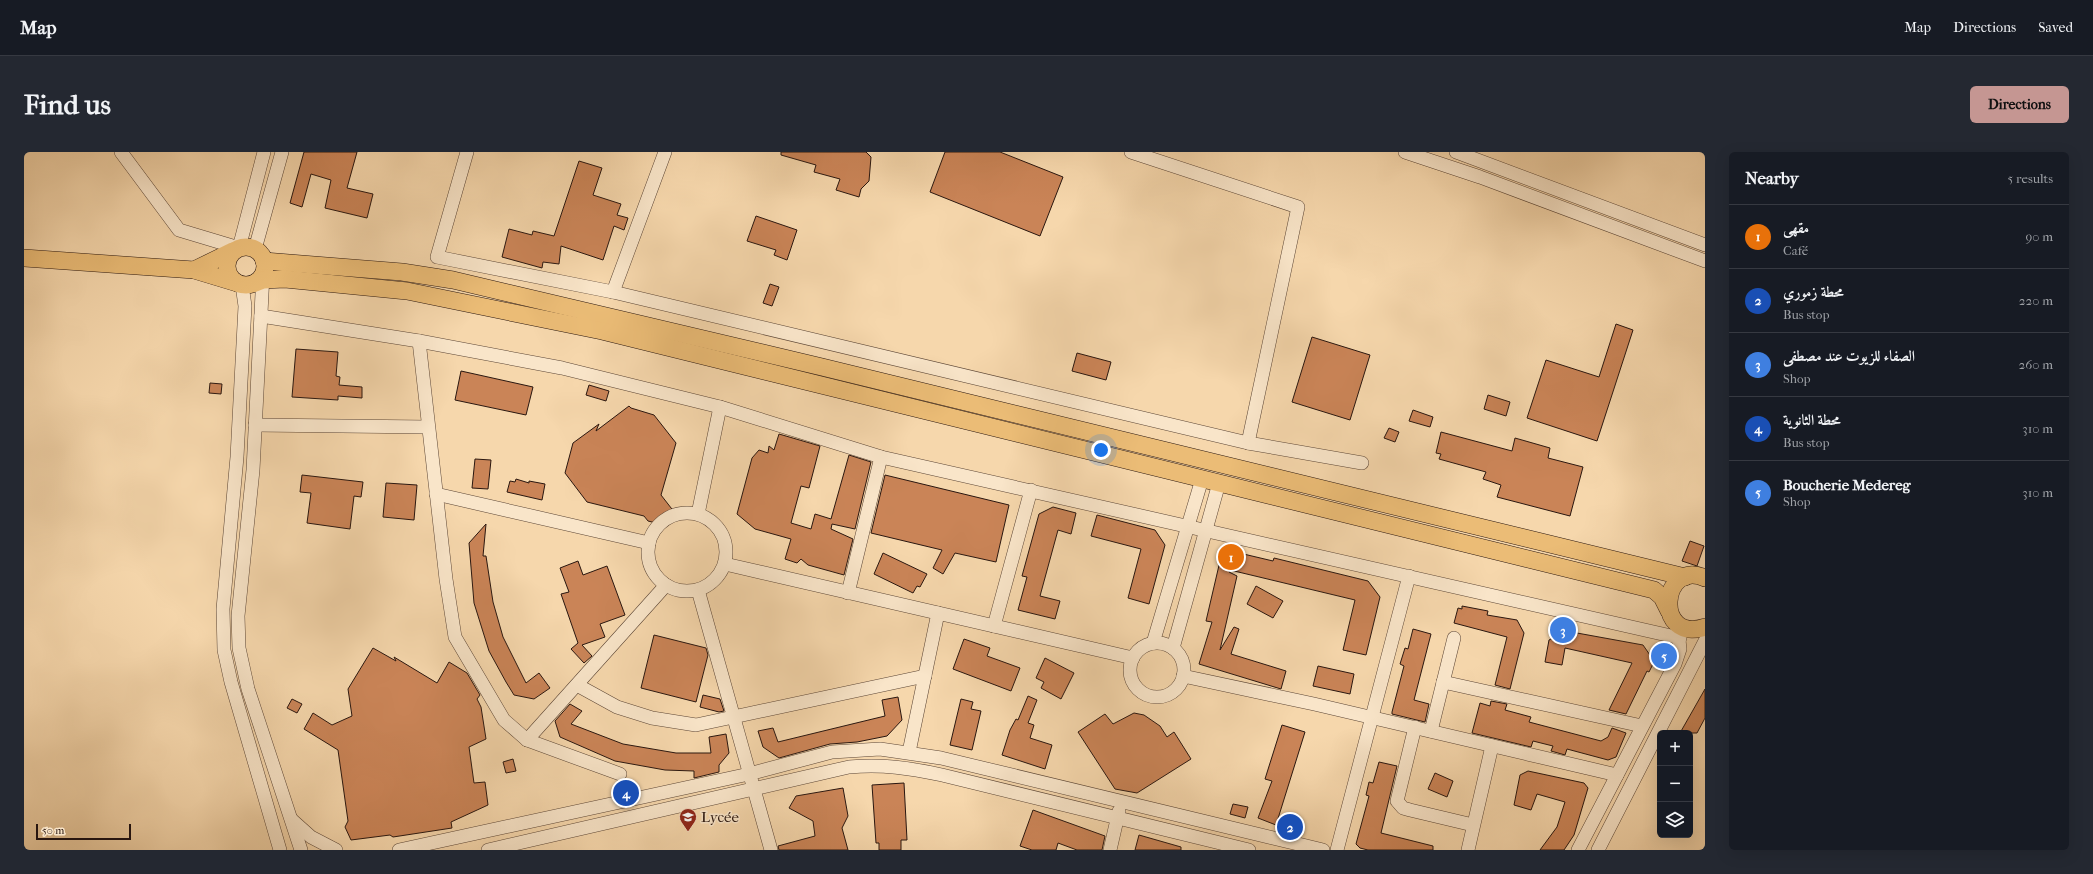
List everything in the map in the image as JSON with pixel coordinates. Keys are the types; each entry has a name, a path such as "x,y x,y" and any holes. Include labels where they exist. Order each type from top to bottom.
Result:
{"main road":[{"path":"24,258 194,270 250,268 402,272 453,280 822,367 1685,577 1694,575 1705,578"},
{"path":"194,270 250,268 285,280 407,291 458,300 602,331 1654,590 1662,597 1672,615 1681,626 1690,629 1705,627"},
{"path":"1672,615 1668,602 1671,589 1685,577"}],"street":[{"path":"121,152 179,230 250,268"},
{"path":"264,152 244,314 237,457 223,609 224,650 231,682 280,850"},
{"path":"282,152 250,268 261,316 253,470 238,616 239,648 248,689 301,850"},
{"path":"466,152 437,257 613,292 1248,444 1362,463"},
{"path":"613,292 665,152"},
{"path":"1131,152 1298,207 1248,444"},
{"path":"1405,152 1467,173 1705,262"},
{"path":"1456,152 1705,245"},
{"path":"261,316 419,341 562,368 720,406 881,456 1680,638"},
{"path":"419,341 436,494 455,636 504,720 527,740 620,774"},
{"path":"698,514 720,406"},
{"path":"255,425 428,427"},
{"path":"848,593 881,456"},
{"path":"1153,643 1202,478"},
{"path":"1174,648 1219,483"},
{"path":"994,626 1031,490"},
{"path":"436,494 649,543"},
{"path":"679,514 698,514 710,519 719,528 725,539 727,552 725,564 719,576 698,590 676,590 666,585 657,577 651,567 648,555 649,543 654,531 662,522 679,514"},
{"path":"725,564 1133,658"},
{"path":"1337,850 1408,576"},
{"path":"527,740 666,585"},
{"path":"698,590 771,850"},
{"path":"909,752 938,613"},
{"path":"1578,850 1675,664 1680,649 1680,638 1672,615"},
{"path":"1431,731 1454,638"},
{"path":"1598,850 1705,641"},
{"path":"1160,642 1174,648 1183,661 1183,676 1179,685 1173,691 1156,697 1147,695 1134,684 1130,666 1133,658 1138,650 1153,643 1160,642"},
{"path":"577,684 617,707 652,718 696,725 925,676"},
{"path":"1183,676 1372,717 1617,775"},
{"path":"1443,682 1642,726"},
{"path":"1415,727 1397,800 1403,808 1473,825"},
{"path":"1468,850 1492,746"},
{"path":"399,850 749,774 832,752 880,749 909,752 1323,850"},
{"path":"488,850 849,767 874,765 898,766 1250,850"},
{"path":"1110,850 1121,802"},
{"path":"290,818 311,837 336,850"}],"building":[{"path":"304,152 357,152 347,188 373,194 367,218 325,208 331,180 311,174 302,207 290,203"},
{"path":"781,152 866,152 871,157 869,181 861,189 859,197 836,190 840,179 814,172 816,165 781,155"},
{"path":"945,152 1000,152 1063,177 1040,236 930,192"},
{"path":"579,161 602,168 593,195 621,204 617,215 628,218 624,230 614,226 603,260 561,246 559,264 543,262 542,268 502,257 509,229 532,235 533,231 554,236"},
{"path":"756,216 797,230 787,260 774,255 776,250 747,241"},
{"path":"770,284 779,287 772,306 763,303"},
{"path":"1616,324 1633,330 1597,441 1527,418 1546,360 1599,377"},
{"path":"1312,337 1370,355 1350,420 1292,402"},
{"path":"296,349 338,352 336,376 340,377 339,385 362,387 362,398 338,396 338,400 292,397"},
{"path":"1077,353 1111,362 1106,380 1072,371"},
{"path":"461,371 533,387 526,415 455,400"},
{"path":"210,383 222,384 221,394 209,393"},
{"path":"589,385 609,391 606,401 586,395"},
{"path":"1488,395 1510,402 1506,416 1484,409"},
{"path":"629,406 631,408 654,415 676,443 661,495 675,513 660,524 648,521 644,516 587,502 565,473 573,443 599,424 596,431"},
{"path":"1413,410 1433,417 1430,427 1409,421"},
{"path":"1389,428 1399,432 1395,442 1384,438"},
{"path":"1441,432 1512,451 1515,438 1550,448 1548,458 1583,467 1570,516 1497,497 1501,485 1483,479 1486,472 1439,459 1441,454 1436,453"},
{"path":"779,434 820,446 809,488 801,486 791,523 811,529 815,514 831,519 849,455 871,462 855,529 832,524 831,529 853,539 844,575 808,565 801,559 797,563 785,559 791,539 755,529 737,514 752,458 759,450 768,453 769,446 774,450"},
{"path":"475,459 491,460 488,489 472,488"},
{"path":"302,475 363,482 361,497 354,496 350,529 307,523 311,493 300,492"},
{"path":"885,475 1009,505 996,562 955,553 943,574 933,568 942,550 871,533"},
{"path":"516,479 529,483 529,481 545,484 542,500 507,492 510,481 515,482"},
{"path":"386,483 417,485 414,520 383,517"},
{"path":"1053,507 1076,513 1071,534 1058,530 1040,596 1060,601 1055,619 1018,610 1027,577 1022,576 1039,514"},
{"path":"1097,515 1155,530 1165,545 1149,604 1128,598 1141,549 1091,536"},
{"path":"486,524 483,556 486,556 493,602 503,637 526,683 539,673 550,688 534,699 514,695 489,651 474,603 469,543"},
{"path":"1690,541 1704,546 1697,566 1682,561"},
{"path":"1235,552 1273,561 1274,558 1368,581 1380,597 1366,655 1343,650 1355,600 1230,570 1229,572 1237,576 1220,650 1234,627 1239,629 1231,654 1286,671 1281,689 1199,664 1212,622 1206,621 1220,561"},
{"path":"883,553 927,574 920,587 917,586 913,593 874,574"},
{"path":"578,561 583,575 607,566 625,615 600,624 605,637 582,645 592,656 584,663 571,649 578,643 561,594 569,592 560,568"},
{"path":"1256,586 1283,601 1273,618 1247,604"},
{"path":"1462,606 1488,611 1487,615 1517,620 1524,633 1510,689 1495,685 1507,637 1454,623 1458,608 1462,609"},
{"path":"1413,629 1431,634 1414,700 1429,704 1425,722 1392,714 1404,666 1400,664 1405,648 1408,649"},
{"path":"1566,631 1643,645 1652,658 1653,664 1649,672 1647,671 1626,714 1609,710 1632,663 1565,648 1562,665 1545,662 1549,640"},
{"path":"654,635 706,648 708,655 696,702 641,688"},
{"path":"964,639 990,648 987,656 1020,668 1011,691 953,669"},
{"path":"373,648 396,661 394,657 437,683 449,662 467,673 480,695 477,699 481,707 486,739 469,747 474,783 485,782 488,805 451,822 452,828 393,837 390,835 351,840 345,827 348,821 338,750 304,729 313,713 332,725 352,716 348,689"},
{"path":"1045,658 1074,673 1061,699 1041,688 1044,682 1036,678"},
{"path":"1318,666 1354,674 1350,694 1313,686"},
{"path":"1705,689 1705,718 1697,733 1693,733 1693,730 1682,730"},
{"path":"703,695 720,699 724,711 719,712 700,707"},
{"path":"1028,696 1037,700 1028,723 1034,725 1030,738 1052,745 1045,769 1002,755 1010,730 1016,719 1018,720"},
{"path":"898,697 902,720 887,736 857,742 830,744 779,758 763,747 758,731 773,728 778,742 885,716 882,700"},
{"path":"292,699 302,704 297,713 287,708"},
{"path":"961,699 973,702 971,709 981,711 972,750 950,745"},
{"path":"1491,701 1507,704 1505,710 1531,717 1529,722 1601,741 1608,737 1612,728 1626,733 1616,757 1608,760 1567,749 1565,755 1551,751 1553,746 1533,741 1531,747 1472,733 1480,703 1490,706"},
{"path":"570,704 582,711 571,724 623,744 676,753 711,753 709,737 726,734 729,753 719,765 719,772 694,778 694,771 665,770 615,761 560,737 555,721"},
{"path":"1134,713 1144,715 1160,726 1167,737 1174,732 1191,759 1137,793 1115,789 1078,732 1105,714 1113,724"},
{"path":"1282,725 1305,732 1276,825 1258,818 1272,781 1265,779"},
{"path":"513,759 516,771 506,773 503,762"},
{"path":"1379,762 1397,766 1381,833 1433,846 1433,850 1368,850 1360,848 1356,844 1369,796 1366,795 1369,782 1373,783"},
{"path":"1528,771 1584,783 1588,788 1574,835 1564,850 1540,850 1557,827 1565,802 1537,794 1531,810 1514,805 1520,775"},
{"path":"1435,773 1453,781 1447,797 1428,789"},
{"path":"904,783 907,840 901,840 901,850 879,850 879,843 876,843 872,785"},
{"path":"843,788 848,816 842,828 848,850 779,850 778,846 815,836 813,821 789,808 796,796"},
{"path":"1233,804 1248,807 1245,818 1230,814"},
{"path":"1033,810 1105,836 1102,850 1077,850 1058,843 1056,850 1032,850 1020,846"},
{"path":"1139,835 1181,847 1181,850 1135,850"}],"place":[{"name":"مقهى","path":"1231,557"},
{"name":"الصفاء للزيوت عند مصطفى","path":"1563,630"},
{"name":"Boucherie Medereg","path":"1664,656"},
{"name":"محطة الثانوية","path":"626,793"},
{"name":"محطة زموري","path":"1290,827"},
{"name":"Lycée","path":"688,832"}]}
